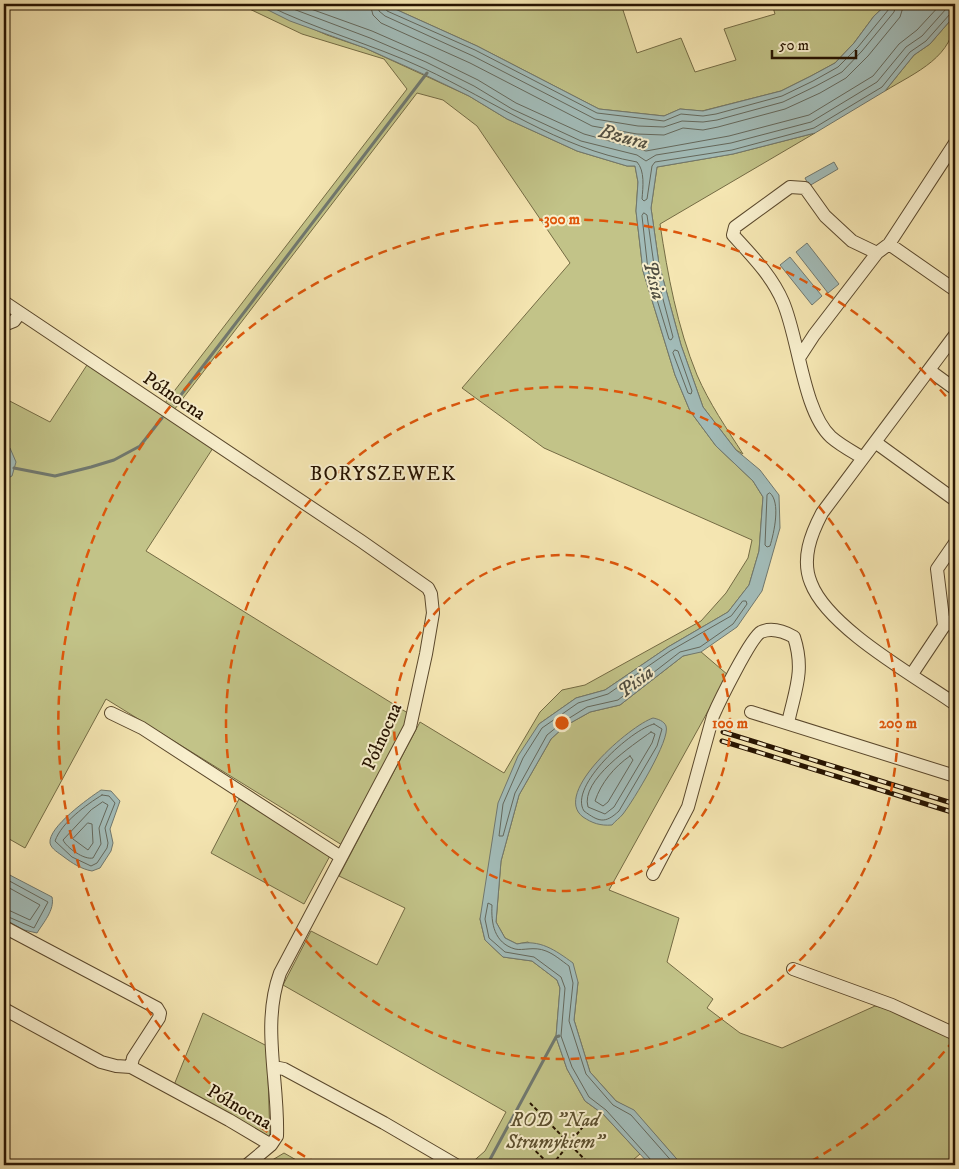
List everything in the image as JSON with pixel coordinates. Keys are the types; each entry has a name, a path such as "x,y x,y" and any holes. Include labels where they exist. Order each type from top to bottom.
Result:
{"street":[{"path":"799,358 814,335 877,253 889,244 955,142"},
{"path":"863,458 831,437 815,414 783,300 771,278 733,236 735,227 790,187 805,188 825,216 852,241 877,253"},
{"path":"889,244 955,290"},
{"name":"Północna","path":"4,302 428,588 431,594 433,613 410,727 280,972 273,992 277,1136 271,1145 131,1066"},
{"path":"4,325 14,321 20,313"},
{"path":"955,335 822,514 811,534 808,552 810,582 830,611 852,634 955,704"},
{"path":"929,370 955,389"},
{"path":"875,442 955,500"},
{"path":"944,626 937,569 955,543"},
{"path":"912,674 944,626 955,620"},
{"path":"653,874 688,807 710,724 719,703 759,632 770,629 786,632 794,637 800,655 801,666 788,723"},
{"path":"111,712 142,728 341,857"},
{"path":"751,712 955,776"},
{"path":"4,927 157,1008 160,1013 159,1018 133,1058 131,1066 116,1066 101,1062 4,1009"},
{"path":"793,969 892,1005 955,1034"},
{"path":"274,1067 284,1069 456,1165"},
{"path":"248,1165 271,1145"}],"path":[{"path":"530,1103 590,1165"},
{"path":"516,1133 551,1165 590,1118"}],"green space":[{"name":"ROD \"Nad Strumykiem\"","path":"239,4 256,4 327,35 365,48 469,96 507,119 577,151 627,166 635,166 638,182 636,211 643,271 675,375 690,411 716,446 753,481 763,497 759,551 749,585 728,612 668,647 605,690 576,698 539,724 480,919 485,940 503,957 532,961 557,980 560,988 556,1037 567,1069 585,1101 603,1114 640,1154 627,1165 469,1165 485,1151 506,1112 283,985 311,931 377,965 405,908 339,876 420,722 504,773 540,712 562,690 585,685 701,621 726,593 748,558 752,540 544,448 462,388 570,263 477,126 443,100 417,93 174,410 165,403 407,89 384,59 302,34"},
{"path":"384,4 621,4 637,53 681,38 695,72 736,60 724,29 775,14 772,4 887,4 874,16 854,43 835,63 811,76 781,91 702,111 680,109 664,116 599,109 477,46"},
{"path":"955,15 953,30 948,42 932,62 885,91 914,55 930,44"},
{"path":"815,133 660,224 674,301 690,357 707,396 743,454 736,450 703,407 681,345 659,264 651,208 657,167 733,154"},
{"path":"87,365 213,448 146,551 411,715 342,845 106,699 25,848 4,836 4,398 50,422"},
{"path":"700,651 728,675 609,890 679,918 667,962 713,999 707,1008 740,1033 782,1048 875,1006 888,1009 955,1039 955,1165 682,1165 634,1111 616,1101 590,1072 574,1020 578,982 528,942 517,944 505,938 496,922 501,861 519,795 551,739 565,726 590,712 620,705 683,656"},
{"path":"239,799 331,854 304,904 211,853"},
{"path":"203,1013 267,1046 270,1138 174,1085"},
{"path":"284,1153 305,1165 264,1165"}],"water":[{"path":"256,4 384,4 477,46 599,109 664,116 680,109 703,111 781,91 811,76 835,63 854,43 874,16 887,4 955,4 955,15 930,44 914,55 885,91 815,133 733,154 657,167 651,208 659,264 681,345 703,407 736,450 760,470 779,495 780,528 762,591 737,627 701,652 683,656 620,705 590,712 565,726 551,739 519,795 501,861 496,922 505,938 517,944 540,944 573,963 578,982 574,1020 590,1072 616,1101 634,1110 682,1165 650,1165 603,1114 585,1101 567,1069 556,1037 560,988 557,980 532,961 503,957 485,940 480,919 498,803 518,756 539,724 576,698 605,690 668,647 728,612 749,585 759,551 763,497 753,481 716,446 690,411 675,375 643,271 636,211 638,182 635,166 627,166 577,151 507,119 469,96 421,73 365,48 290,21"},
{"path":"834,162 838,169 809,186 805,178"},
{"path":"807,243 839,284 828,293 796,252"},
{"path":"790,257 822,296 812,305 780,265"},
{"path":"4,447 10,448 16,462 12,476 4,480"},
{"path":"653,718 666,726 663,743 635,797 623,814 612,825 596,824 583,817 576,806 577,792 585,777 613,746 642,723"},
{"path":"101,790 111,791 120,801 110,829 113,843 111,851 100,868 92,871 70,861 54,849 50,843 51,836 62,821"},
{"path":"4,872 52,897 52,907 37,933 24,930 4,919"}],"waterway":[{"path":"174,404 427,73"},
{"path":"14,468 55,476 114,460 140,446 162,418"},
{"path":"487,1165 556,1037 559,1036"}],"railway":[{"path":"723,732 955,804"},
{"path":"722,741 955,813"}],"district":[{"name":"BORYSZEWEK","path":"383,473"}],"water label":[{"name":"Bzura","path":"624,136"},
{"name":"Pisia","path":"655,280"},
{"name":"Pisia","path":"635,681"}]}
